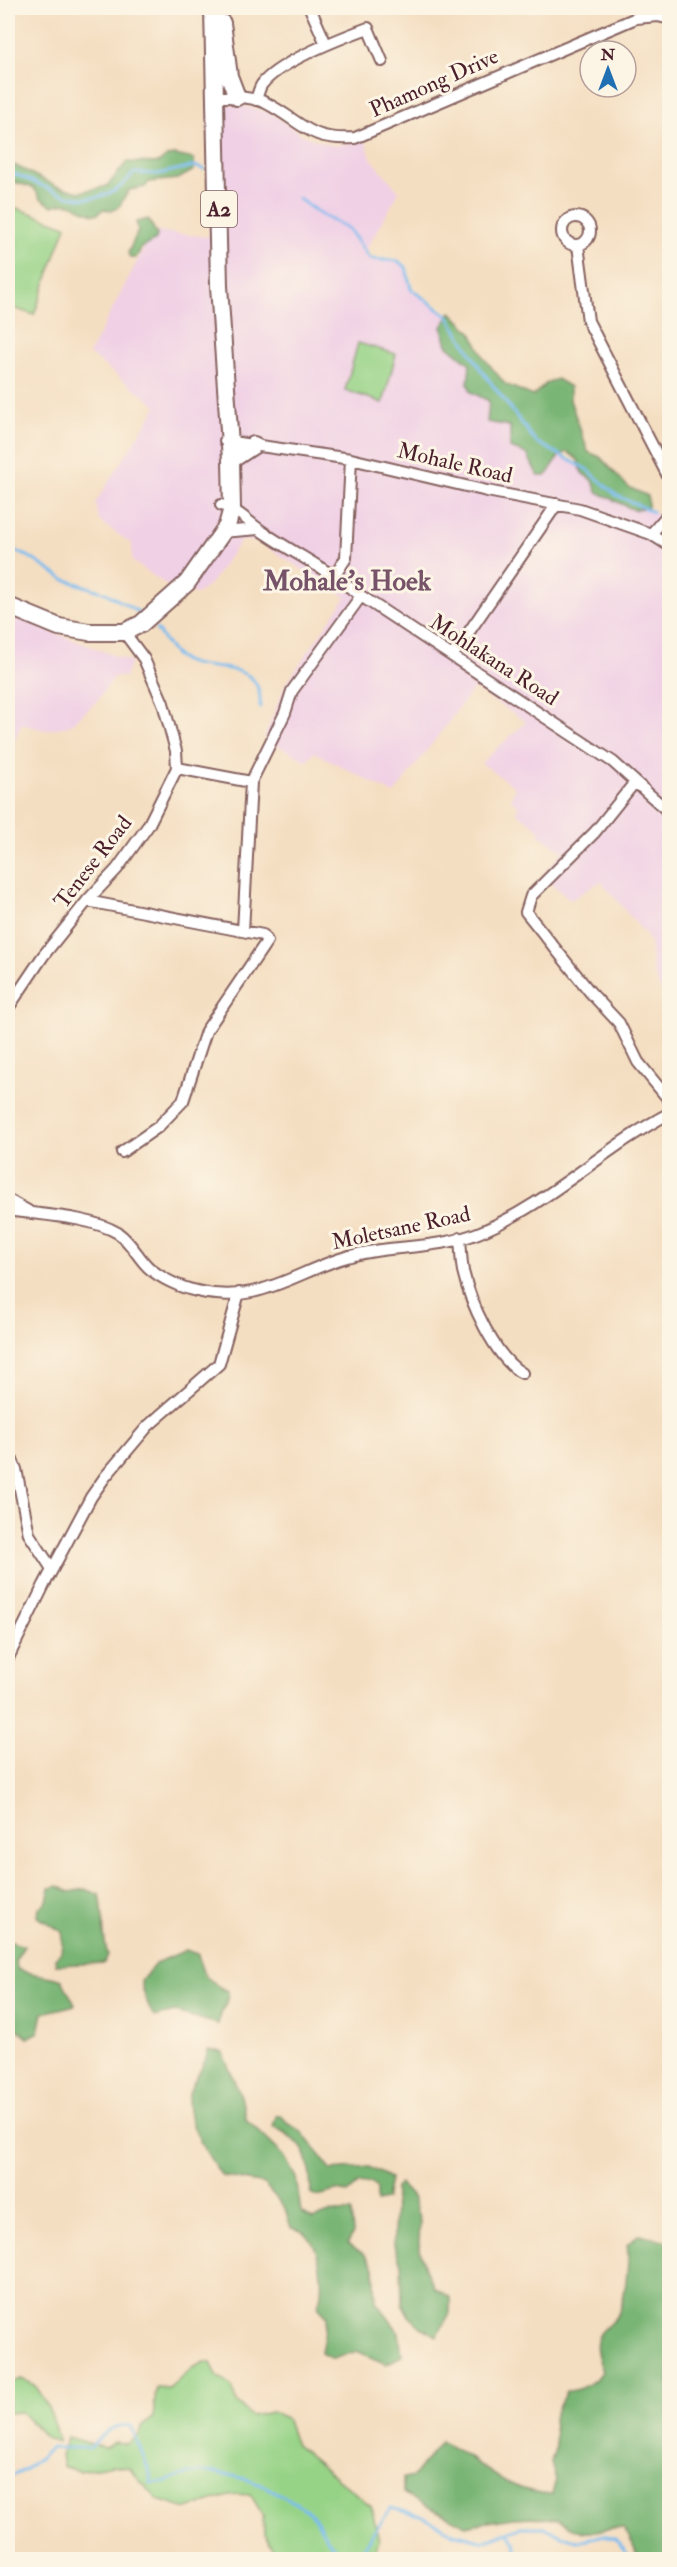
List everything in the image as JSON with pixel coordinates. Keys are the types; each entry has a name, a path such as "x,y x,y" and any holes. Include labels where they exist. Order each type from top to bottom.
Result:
{"main road":[{"name":"A2","path":"124,632 141,624 187,583 227,526 227,441 219,286 213,8"},
{"path":"220,8 229,76 237,97"},
{"name":"A2","path":"227,441 231,460 227,506"},
{"path":"231,460 254,446"},
{"path":"8,606 59,627 89,632 124,632"}],"street":[{"path":"310,8 326,44"},
{"name":"Phamong Drive","path":"216,97 237,97 265,102 320,136 335,139 355,138 648,12 669,20"},
{"path":"256,100 262,84 270,77 326,44 368,28 382,61"},
{"path":"578,245 588,321 669,480"},
{"name":"Mohale Road","path":"227,441 351,459 487,491 580,509 651,534 669,546"},
{"path":"335,575 346,558 351,459"},
{"path":"453,655 557,504"},
{"name":"Mohlakana Road","path":"227,506 259,529 335,575 361,596 613,762 669,813"},
{"path":"651,534 669,512"},
{"path":"221,532 259,529"},
{"path":"243,931 251,782 285,713 292,691 361,596"},
{"path":"124,632 144,659 164,703 176,751 177,768 251,782"},
{"name":"Tenese Road","path":"8,1008 43,956 87,901 117,869 148,826 177,768"},
{"path":"635,782 595,832 531,896 526,912 590,992 619,1023 638,1062 669,1101"},
{"path":"87,901 263,935 267,941 206,1031 183,1101 158,1127 122,1152"},
{"name":"Moletsane Road","path":"8,1210 28,1211 73,1220 116,1232 129,1243 149,1268 178,1285 197,1292 239,1293 282,1285 319,1266 363,1251 460,1238 506,1220 643,1127 669,1113"},
{"name":"Moletsane Road","path":"8,1200 28,1211"},
{"path":"460,1238 464,1272 483,1323 510,1366 522,1373"},
{"path":"8,1658 52,1569 91,1497 105,1477 148,1426 219,1364 239,1293"},
{"path":"8,1451 16,1469 29,1534 52,1569"}],"shaded area":[{"path":"208,104 239,105 271,113 302,135 333,146 365,140 371,158 399,192 364,253 370,259 398,261 406,267 411,289 448,316 536,442 588,470 635,505 653,512 669,523 669,533 661,547 670,553 669,1009 653,972 650,942 645,934 601,881 571,900 542,876 563,851 538,835 541,831 516,812 519,806 511,799 515,787 481,763 526,722 474,688 394,794 314,752 307,761 264,738 285,685 346,597 259,542 241,540 210,584 197,594 168,586 132,561 132,544 99,521 96,502 157,406 89,354 153,231 209,237"},
{"path":"8,615 131,662 125,677 115,676 96,702 69,726 45,730 21,724 8,759"}],"green space":[{"path":"175,155 194,159 194,170 178,179 149,182 145,187 129,190 119,207 112,211 103,209 98,214 67,203 52,206 40,198 34,188 8,180 8,162 56,186 80,192 107,186 127,162 158,163 167,156"},
{"path":"8,205 66,226 34,315 8,306"},
{"path":"148,219 157,234 156,240 142,247 136,258 130,258 128,253 138,231 136,222"},
{"path":"451,312 472,333 484,358 505,384 533,396 547,383 557,379 570,387 570,400 588,452 600,457 628,487 648,496 648,507 634,510 597,492 593,481 582,473 578,460 568,452 560,455 546,476 538,476 527,454 510,448 510,426 487,422 489,401 471,392 468,384 470,364 447,345 442,327"},
{"path":"358,343 396,354 383,403 345,390"},
{"path":"58,1886 70,1892 86,1889 100,1895 104,1940 108,1955 104,1963 56,1965 55,1958 61,1953 63,1932 38,1917 39,1908 47,1901 50,1888"},
{"path":"8,1941 24,1946 16,1959 17,1969 62,1980 75,2005 43,2013 39,2032 28,2038 8,2020"},
{"path":"186,1950 198,1954 201,1968 207,1977 228,1991 218,2024 175,2012 154,2017 148,2004 141,1981 156,1963"},
{"path":"208,2050 222,2052 241,2096 246,2119 284,2156 296,2178 301,2212 313,2219 332,2212 351,2212 353,2233 348,2243 365,2255 374,2267 376,2302 399,2332 402,2356 386,2364 357,2351 333,2359 321,2353 327,2316 318,2306 321,2279 315,2248 305,2233 291,2228 285,2208 264,2184 222,2176 203,2146 192,2122 188,2098"},
{"path":"276,2116 282,2116 288,2124 300,2130 331,2170 369,2167 390,2178 386,2200 377,2202 377,2189 371,2183 358,2184 348,2193 335,2191 318,2196 311,2193 309,2169 304,2152 293,2139 273,2126"},
{"path":"400,2184 412,2197 420,2221 419,2244 425,2269 434,2287 450,2298 450,2313 437,2336 422,2328 409,2316 402,2303 401,2264 394,2245 395,2188"},
{"path":"638,2235 669,2241 669,2559 636,2559 636,2550 624,2528 583,2532 554,2519 531,2517 465,2526 403,2493 403,2478 413,2476 441,2442 519,2488 552,2494 556,2480 551,2462 556,2445 553,2419 566,2391 587,2385 603,2371 596,2348 598,2338 621,2308 627,2270 627,2245"},
{"path":"204,2362 211,2363 218,2377 232,2387 238,2403 251,2416 272,2412 286,2418 296,2445 371,2506 379,2540 375,2551 341,2560 280,2559 264,2534 263,2515 250,2494 229,2496 187,2509 158,2500 129,2468 113,2465 80,2471 63,2467 61,2455 67,2437 105,2448 115,2442 127,2444 140,2434 141,2427 153,2418 156,2388 169,2389 192,2368"},
{"path":"21,2379 38,2389 54,2422 58,2442 46,2437 21,2412 8,2413 8,2384"}],"waterway":[{"path":"8,172 59,193 85,198 98,197 115,191 134,173 158,174 194,166 204,169"},
{"path":"298,198 320,214 349,229 370,259 398,261 406,267 411,289 448,316 482,371 536,442 588,470 616,495 653,512"},
{"path":"8,549 28,556 63,579 106,593 140,613"},
{"path":"156,629 179,658 203,666 231,669 253,680 259,690 260,707"},
{"path":"8,2477 23,2471 52,2448 90,2448 113,2428 131,2426 150,2473 151,2483 164,2482 200,2472 214,2472 243,2478 269,2488 306,2510 317,2521 332,2545 348,2557 362,2549 391,2508 421,2516 453,2533 484,2541 520,2527 543,2527 577,2541 605,2535 616,2539 633,2560"},
{"path":"507,2532 516,2545 510,2560"}],"district":[{"name":"Mohale's Hoek","path":"347,581"}]}
